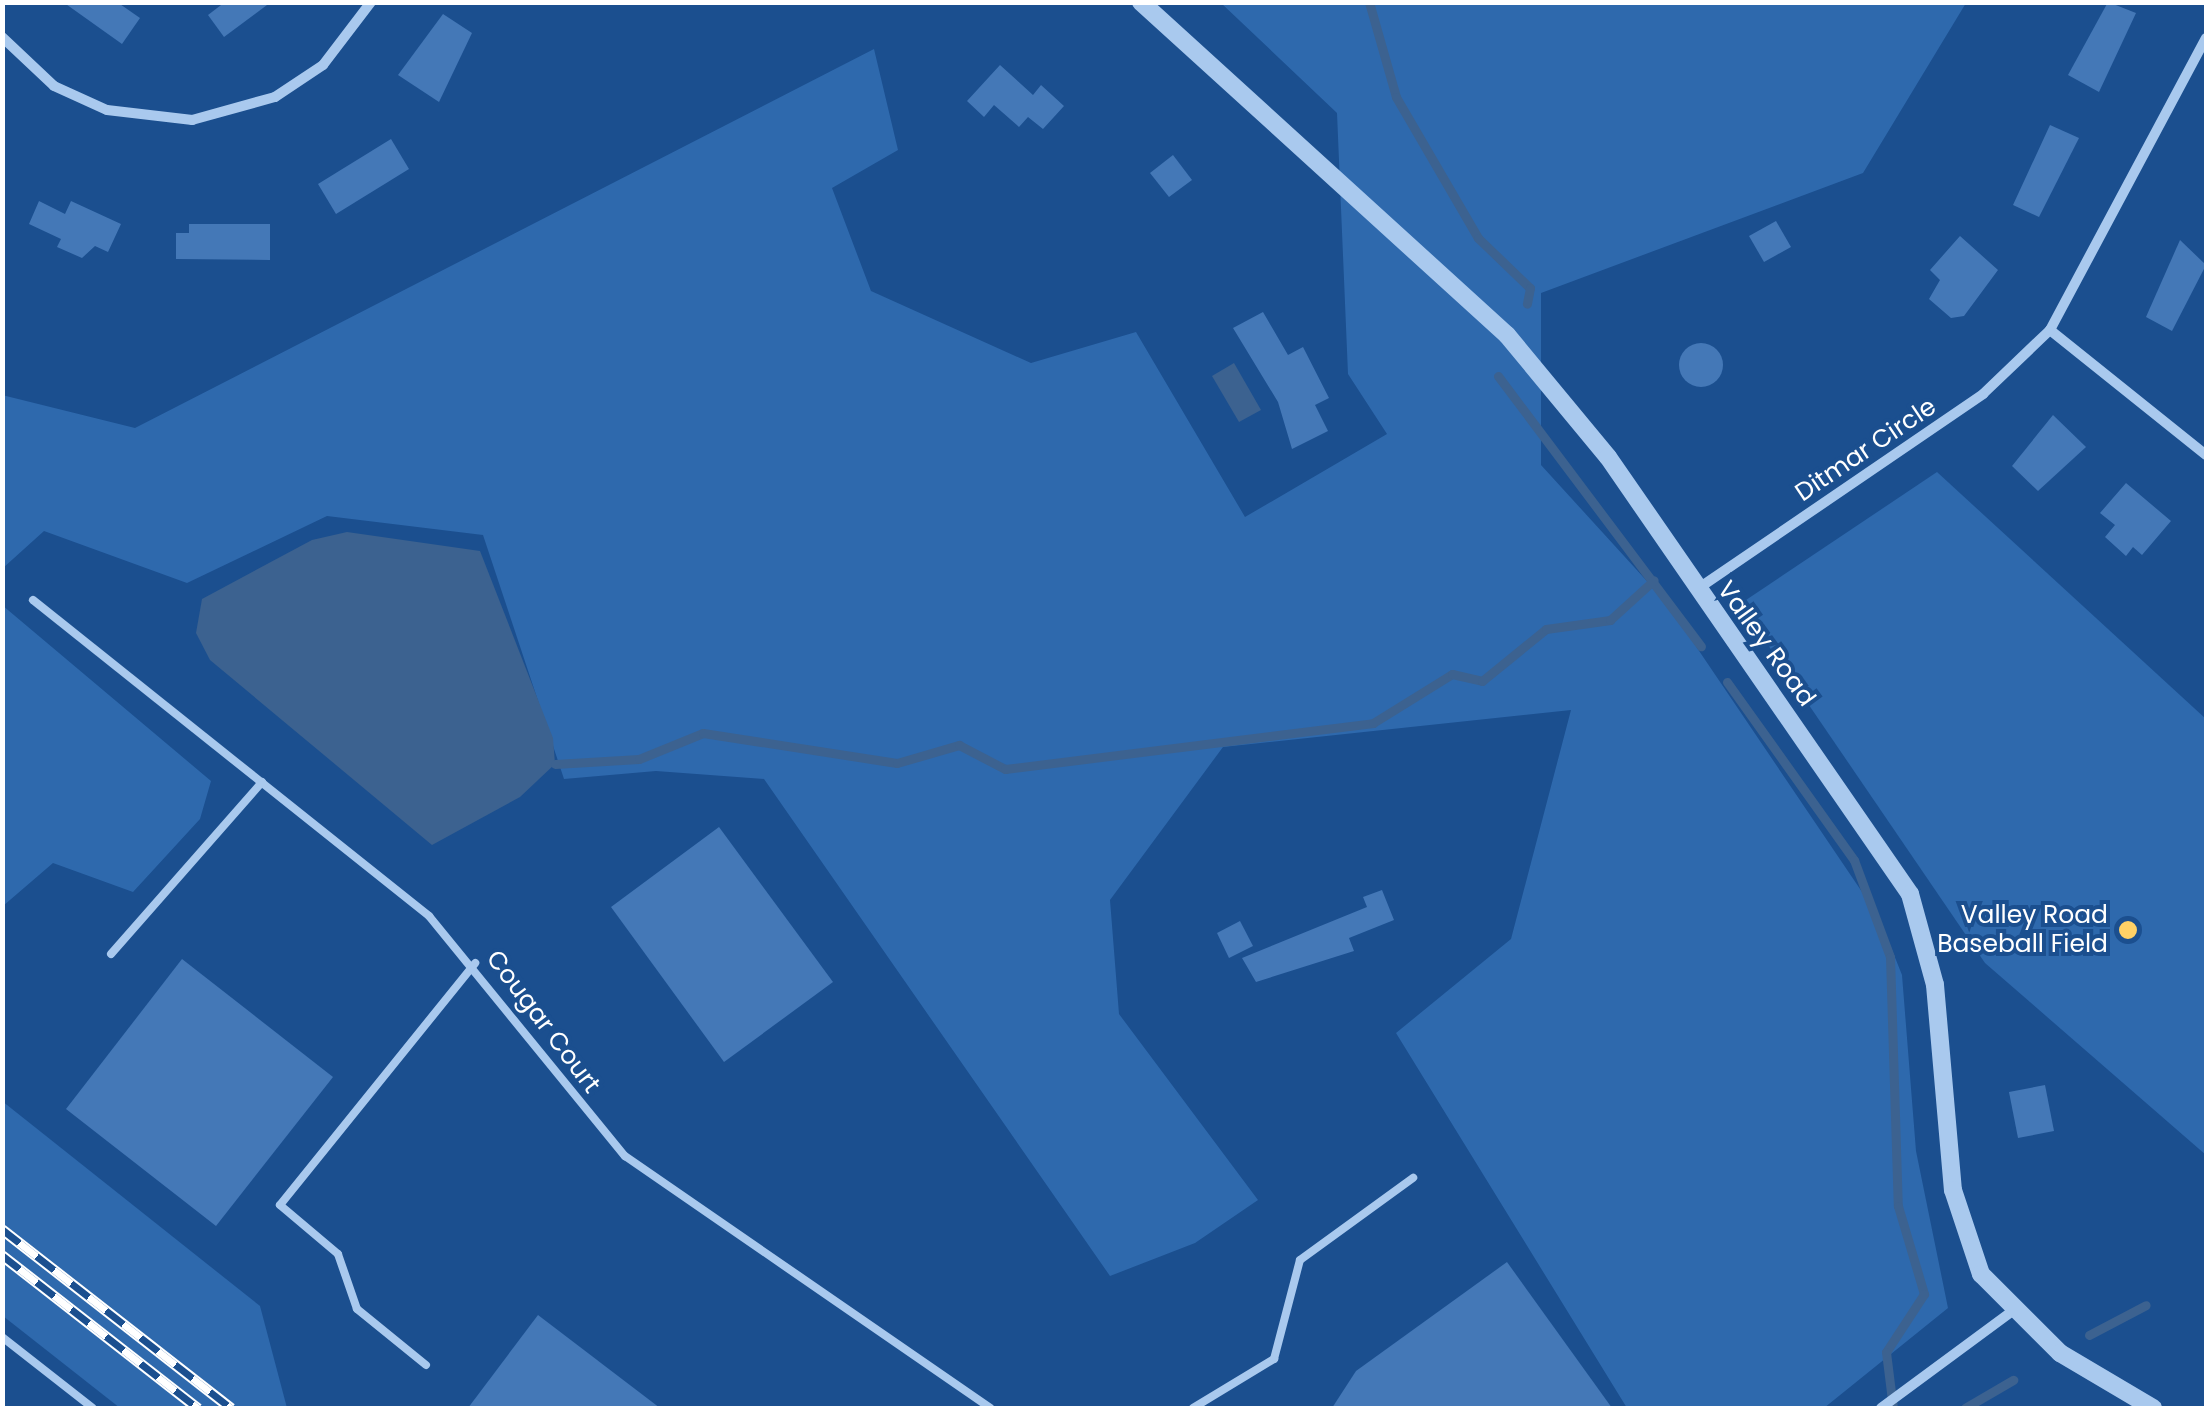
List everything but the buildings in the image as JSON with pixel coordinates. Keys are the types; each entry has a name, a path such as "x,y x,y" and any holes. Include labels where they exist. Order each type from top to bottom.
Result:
{"street":[{"path":"2,36 54,86 106,110 192,120 275,98 323,65 371,2"},
{"name":"Valley Road","path":"1141,2 1550,380 1910,894 1934,985 1953,1190 1981,1274 2010,1312 2153,1408"},
{"name":"Ditmar Circle","path":"1696,590 1983,394 2050,330 2206,38"},
{"path":"2050,330 2206,455"},
{"path":"1881,1408 2010,1312"}],"lane":[{"name":"Cougar Court","path":"33,600 262,782 475,963 625,1156 990,1408"},
{"path":"112,954 262,782"},
{"path":"426,1366 357,1309 338,1254 280,1205 475,963"},
{"path":"1193,1408 1274,1358 1300,1260 1412,1178"},
{"path":"2,1337 93,1408"}],"shaded area":[{"path":"1221,3 1966,3 1863,173 1541,293 1541,465 1666,602 1879,917 1902,975 1916,1151 1948,1308 1824,1408 1627,1408 1396,1033 1511,939 1571,710 1223,747 1110,900 1119,1014 1258,1200 1195,1243 1110,1276 764,779 656,771 564,779 483,535 327,516 187,583 44,531 3,568 2,395 135,428 874,49 898,150 832,188 871,291 1031,363 1136,332 1245,517 1387,434 1348,374 1337,113"},
{"path":"1234,363 1261,410 1239,422 1212,376"},
{"path":"1937,472 2206,719 2206,1155 1985,963 1740,604"},
{"path":"347,532 480,551 553,738 555,764 520,797 432,845 210,660 196,633 202,599 312,540"},
{"path":"2,605 211,781 200,819 133,892 53,863 3,906"},
{"path":"2,1101 260,1306 287,1408 120,1408 3,1316"}],"waterway":[{"path":"1369,2 1396,97 1478,238 1530,288 1527,304"},
{"path":"1498,376 1701,646"},
{"path":"555,764 639,759 703,733 897,763 959,745 1005,769 1373,723 1452,674 1482,681 1546,629 1610,620 1654,580"},
{"path":"1727,682 1854,860 1890,957 1898,1206 1924,1294 1886,1352 1893,1408"},
{"path":"2089,1335 2146,1305"},
{"path":"1965,1408 2013,1380"}],"railway":[{"path":"2,1229 231,1408"},
{"path":"2,1255 198,1408"}],"place":[{"name":"Valley Road Baseball Field","path":"2128,930"}]}
